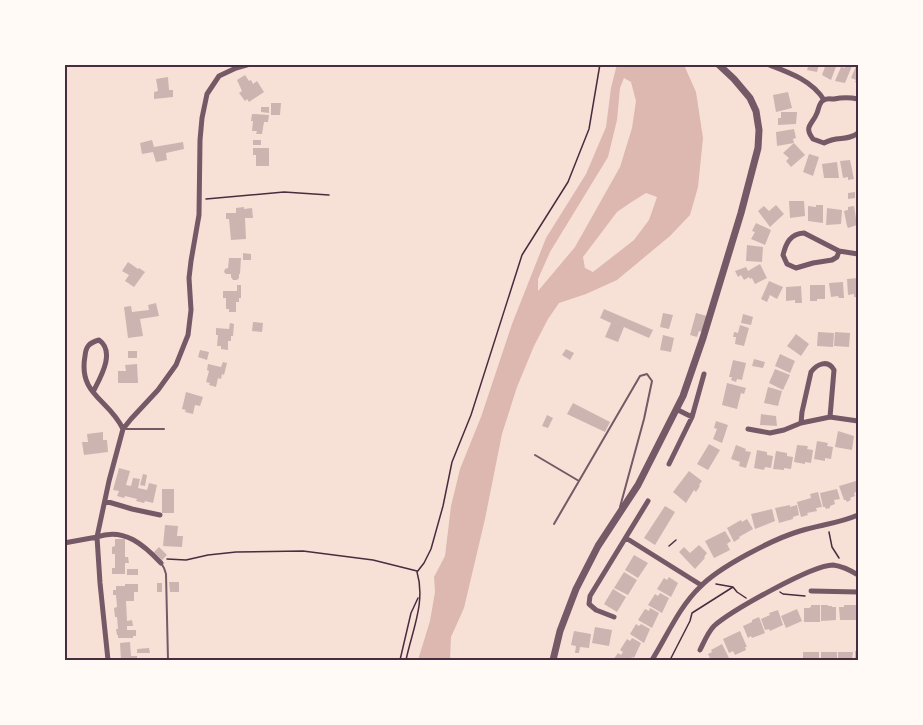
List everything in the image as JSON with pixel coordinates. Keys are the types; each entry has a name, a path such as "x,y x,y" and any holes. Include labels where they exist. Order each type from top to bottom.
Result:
{"street":[{"path":"108,660 97,537 105,501 123,429 158,390 176,365 188,335 191,310 190,261 199,215 200,140 207,94 219,76 250,64"},
{"path":"554,660 560,631 576,589 598,546 640,481 682,396 706,328 741,213 758,148 758,121 750,98 718,64"},
{"path":"767,64 803,80 814,87 824,100"},
{"path":"858,99 844,97 824,100 809,125 809,133 813,139 824,143 833,138 851,138 858,133"},
{"path":"839,250 837,257 832,260 796,268 787,264 783,255 788,240 799,233 809,235 839,250 858,254"},
{"path":"93,392 106,360 105,344 99,340 91,342 86,347 83,370 87,384 93,392 119,420 123,429"},
{"path":"801,423 811,372 820,364 827,363 834,370 830,417"},
{"path":"669,464 692,417 704,374"},
{"path":"676,409 692,417"},
{"path":"748,429 770,433 830,417 858,421"},
{"path":"105,501 160,515"},
{"path":"614,617 596,610 589,604 590,596 648,501"},
{"path":"652,660 679,614 701,585 740,559 778,539 858,515"},
{"path":"64,543 112,534 124,536 143,545 161,563"},
{"path":"626,538 701,585"},
{"path":"700,650 713,627 775,588 822,566 842,567 858,574"},
{"path":"810,591 858,592"},
{"path":"707,621 713,627"}],"lane":[{"path":"554,524 640,375 647,374 651,381 644,419 618,516"},
{"path":"123,429 164,429"},
{"path":"535,455 579,481"},
{"path":"161,563 165,574 168,660"}],"path":[{"path":"417,572 431,549 452,462 471,414 522,255 568,182 589,129 600,64"},
{"path":"199,200 284,192 329,195"},
{"path":"827,525 832,547 842,567"},
{"path":"669,546 676,540"},
{"path":"161,563 168,559 186,560 236,552 303,550 373,560 416,570 420,581 420,594 417,621 406,660"},
{"path":"713,581 733,587 746,598"},
{"path":"670,660 692,613 733,587"},
{"path":"775,588 783,594 807,596 810,591"},
{"path":"400,660 411,613 420,594"}],"shaded area":[{"path":"617,64 684,65 696,92 703,138 698,187 690,215 670,236 617,280 559,303 548,319 517,387 502,434 464,608 451,637 450,660 418,660 430,621 435,592 434,577 445,556 451,506 460,469 481,417 512,324 546,238 586,174 606,127","holes":["624,78 631,82 636,101 632,128 620,167 575,247 538,291 538,279 550,252 608,157 617,120 620,88","646,193 657,197 649,220 634,240 593,272 585,268 583,257 617,212"]}],"building":[{"path":"809,64 819,64 817,72 807,70"},
{"path":"826,64 837,64 831,80 822,75"},
{"path":"846,64 852,66 845,83 835,81 841,67 845,68"},
{"path":"858,64 858,84 851,78"},
{"path":"245,75 253,84 257,81 264,92 249,102 247,99 245,101 239,93 242,91 237,80"},
{"path":"168,77 169,90 173,90 173,97 154,99 154,92 158,91 156,79"},
{"path":"788,92 792,108 776,112 773,95"},
{"path":"271,103 281,103 280,115 271,115"},
{"path":"261,107 269,107 269,113 261,112"},
{"path":"781,112 797,112 796,124 778,125"},
{"path":"252,114 269,115 268,122 264,122 262,134 252,131"},
{"path":"794,129 796,138 793,139 794,143 777,146 776,132"},
{"path":"152,140 154,147 183,142 184,149 166,153 167,160 156,162 153,152 142,154 140,143"},
{"path":"253,140 261,140 261,145 253,145"},
{"path":"794,143 805,155 791,167 786,161 789,158 783,153"},
{"path":"253,148 269,148 269,166 256,166 256,155 253,155"},
{"path":"809,154 819,157 813,176 803,172"},
{"path":"850,160 854,179 848,180 848,177 843,178 840,161"},
{"path":"837,162 839,178 824,178 822,164"},
{"path":"855,192 855,198 848,199 848,193"},
{"path":"789,201 804,201 805,216 790,218"},
{"path":"776,205 784,214 770,227 758,211 764,206 769,211"},
{"path":"816,205 823,205 823,223 808,221 808,206 816,207"},
{"path":"854,206 857,225 848,228 844,211"},
{"path":"244,207 244,209 252,208 253,218 245,218 246,239 231,240 229,219 226,219 226,213 236,213 236,208"},
{"path":"827,208 842,210 841,224 826,225"},
{"path":"756,223 771,230 765,245 751,239"},
{"path":"747,245 763,247 762,262 746,261"},
{"path":"243,253 251,254 251,260 243,260"},
{"path":"229,258 241,258 240,274 237,280 233,280 231,274 224,272 228,268"},
{"path":"128,262 145,272 134,287 125,281 129,275 122,271"},
{"path":"760,264 767,278 755,284 752,278 744,280 741,275 738,277 735,271 746,267 748,271"},
{"path":"858,278 858,297 854,297 854,294 848,295 847,279"},
{"path":"769,281 783,287 777,299 770,295 767,302 761,299"},
{"path":"843,282 844,298 831,297 829,283"},
{"path":"237,285 241,285 241,298 239,302 236,302 236,312 229,312 229,309 226,309 226,298 223,298 223,291 237,291"},
{"path":"810,285 825,285 825,299 810,301"},
{"path":"801,286 802,303 795,303 795,300 786,301 786,287"},
{"path":"156,303 159,316 140,319 143,336 128,338 124,307 131,306 132,312 149,310 148,305"},
{"path":"604,309 653,330 649,338 624,327 618,342 605,337 611,323 600,318"},
{"path":"663,313 673,315 669,329 660,327"},
{"path":"696,313 707,316 702,332 699,331 697,337 690,335"},
{"path":"743,314 753,317 751,325 741,323"},
{"path":"253,322 263,323 262,332 252,331"},
{"path":"230,323 234,324 233,336 231,336 231,341 228,341 228,350 221,349 221,346 217,346 216,328 229,329"},
{"path":"740,325 749,328 744,346 735,344 736,337 733,337 734,332 738,333"},
{"path":"818,332 834,333 833,347 817,346"},
{"path":"835,332 850,333 849,347 834,346"},
{"path":"796,334 809,344 801,356 787,346"},
{"path":"663,335 674,338 671,352 660,350"},
{"path":"566,349 574,353 570,360 562,355"},
{"path":"200,350 209,352 207,360 198,357"},
{"path":"128,351 137,351 137,358 128,358"},
{"path":"780,354 795,361 790,373 775,366"},
{"path":"754,359 765,362 763,368 752,366"},
{"path":"733,360 746,363 742,380 737,379 736,382 729,377"},
{"path":"223,362 227,363 224,375 222,374 221,379 218,378 216,387 209,385 210,383 206,382 208,364 221,367"},
{"path":"137,364 138,383 118,383 118,371 126,371 125,365"},
{"path":"775,369 790,375 783,390 769,383"},
{"path":"727,383 746,388 744,394 741,393 737,409 722,405"},
{"path":"768,387 782,391 778,406 764,403"},
{"path":"186,392 203,397 200,406 195,405 193,414 182,409"},
{"path":"573,403 610,422 605,432 567,414"},
{"path":"761,414 776,416 777,426 760,425"},
{"path":"547,415 553,418 548,428 542,426"},
{"path":"716,421 728,425 722,443 713,439 717,429 714,428"},
{"path":"838,431 854,436 852,450 835,447"},
{"path":"103,432 103,440 107,440 108,452 84,455 82,442 88,442 87,434"},
{"path":"817,441 828,443 827,446 833,447 831,459 825,458 825,461 814,459"},
{"path":"709,444 720,450 708,470 697,464"},
{"path":"736,445 751,452 746,468 739,466 740,462 731,459"},
{"path":"797,445 808,446 807,449 813,450 811,463 794,462"},
{"path":"757,450 773,456 771,468 765,467 764,470 754,468"},
{"path":"776,451 793,457 791,469 773,469"},
{"path":"119,468 130,471 126,485 131,486 133,478 140,479 138,488 147,490 149,483 157,485 153,503 117,496 119,491 113,490"},
{"path":"689,471 702,481 686,503 673,492"},
{"path":"143,474 147,475 145,486 140,485"},
{"path":"856,481 858,491 847,502 839,486"},
{"path":"162,489 174,489 174,513 162,513"},
{"path":"837,489 840,499 834,500 835,504 826,509 823,507 820,493"},
{"path":"818,492 822,507 801,517 797,502 811,498 810,494"},
{"path":"790,505 790,507 797,505 799,515 779,523 775,508"},
{"path":"665,506 675,512 655,545 644,538"},
{"path":"772,509 775,521 755,529 751,514"},
{"path":"747,519 753,529 734,542 727,528"},
{"path":"165,525 178,526 177,536 183,536 182,547 163,546"},
{"path":"725,531 731,541 727,544 730,550 714,558 705,541"},
{"path":"115,539 125,539 125,557 128,557 129,563 125,563 125,574 112,574 112,568 115,568 115,554 112,554 112,547 115,546"},
{"path":"699,545 707,553 695,569 679,552 684,547 690,553"},
{"path":"159,547 167,555 162,560 154,552"},
{"path":"634,555 648,563 638,578 625,570"},
{"path":"127,569 138,569 138,575 127,575"},
{"path":"624,572 637,580 628,595 614,588"},
{"path":"669,577 678,583 671,597 657,589 664,578 667,580"},
{"path":"169,582 179,582 179,592 170,592"},
{"path":"157,583 162,583 162,592 157,592"},
{"path":"125,584 138,584 138,592 134,592 134,601 126,601 127,621 132,620 133,626 127,626 127,630 136,630 136,636 133,638 118,638 116,629 118,629 117,617 115,617 114,608 117,607 113,590 116,590 116,586 125,586"},
{"path":"613,589 626,597 617,612 604,604"},
{"path":"660,593 669,598 662,613 648,605 655,594 658,596"},
{"path":"811,605 820,605 820,622 804,622 804,608 809,608"},
{"path":"821,605 836,607 836,620 821,621"},
{"path":"844,605 856,605 856,620 840,620 839,607 844,607"},
{"path":"650,608 659,613 652,628 638,620 645,609 649,611"},
{"path":"797,609 802,621 786,628 781,616"},
{"path":"778,610 783,625 770,631 765,630 761,619"},
{"path":"759,617 765,633 748,638 743,626"},
{"path":"636,624 650,629 644,643 630,634"},
{"path":"595,627 612,630 609,646 592,643"},
{"path":"574,631 591,634 589,648 580,647 579,653 575,653 576,646 571,645"},
{"path":"740,631 747,647 745,647 746,650 735,655 733,651 729,653 723,639"},
{"path":"632,638 641,643 634,658 613,660 618,653 621,655 623,652 620,650 627,639 630,641"},
{"path":"130,642 131,656 137,656 137,660 121,660 120,643"},
{"path":"722,644 730,660 711,660 708,654"},
{"path":"149,648 150,653 137,653 137,649"},
{"path":"855,651 858,651 858,660 855,660"},
{"path":"803,652 819,652 819,660 803,660"},
{"path":"821,652 837,652 837,660 821,660"},
{"path":"838,652 853,652 852,660 838,660"}]}
